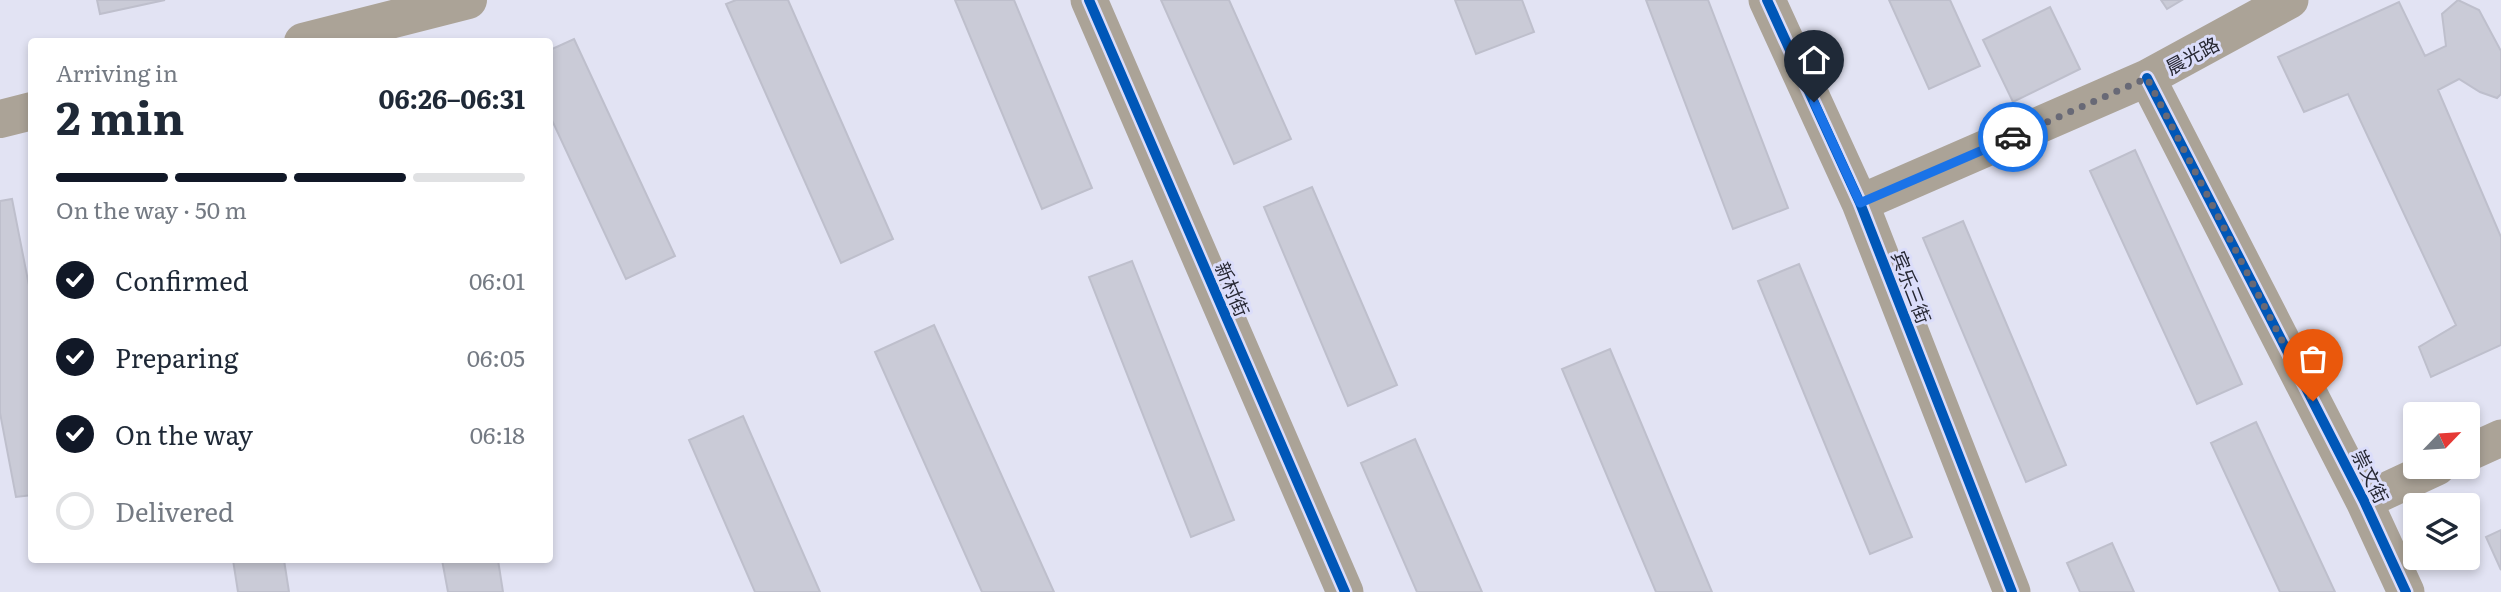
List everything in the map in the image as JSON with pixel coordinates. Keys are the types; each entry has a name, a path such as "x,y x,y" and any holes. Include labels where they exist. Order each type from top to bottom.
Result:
{"street":[{"path":"319,38 468,0"},
{"name":"新村街","path":"1089,0 1345,592"},
{"name":"宾乐三街","path":"1768,0 1860,203 2012,592"},
{"name":"晨光路","path":"1860,203 2147,78 2290,0"},
{"name":"崇文街","path":"2147,78 2364,501 2406,592"},
{"path":"0,119 28,112"},
{"path":"2480,448 2501,438"},
{"path":"2364,501 2409,480"}],"building":[{"path":"97,0 165,0 100,14"},
{"path":"736,0 788,0 893,239 841,263 726,4"},
{"path":"955,0 1014,0 1092,188 1042,209"},
{"path":"1161,0 1229,0 1291,139 1234,164"},
{"path":"1455,0 1522,0 1534,32 1476,54"},
{"path":"1646,0 1708,0 1788,208 1733,229"},
{"path":"1889,0 1950,0 1980,66 1929,89"},
{"path":"2161,0 2182,0 2167,9"},
{"path":"2458,0 2479,10 2501,51 2501,94 2497,98 2480,92 2459,79 2438,90 2501,237 2501,345 2431,377 2419,347 2456,325 2348,94 2304,112 2278,57 2399,2 2425,56 2446,46 2442,14"},
{"path":"2050,7 2080,69 2013,102 1983,40"},
{"path":"574,39 675,256 626,279 553,122 553,49"},
{"path":"2135,150 2242,384 2197,404 2090,171"},
{"path":"1312,187 1397,385 1348,406 1264,207"},
{"path":"12,199 28,281 28,496 16,497 0,413 0,201"},
{"path":"1963,221 2066,465 2026,482 1923,238"},
{"path":"1132,261 1234,520 1191,537 1089,277"},
{"path":"1799,264 1912,537 1870,554 1758,281"},
{"path":"934,325 1054,592 982,592 875,352"},
{"path":"1610,349 1712,592 1656,592 1562,369"},
{"path":"743,416 820,592 755,592 689,440"},
{"path":"2256,422 2335,592 2280,592 2211,443"},
{"path":"1415,439 1482,592 1417,592 1361,463"},
{"path":"2501,530 2501,570 2486,537"},
{"path":"2112,543 2134,592 2080,592 2067,563"},
{"path":"233,563 284,563 289,592 238,592"},
{"path":"443,563 498,563 503,592 448,592"}],"cycle path":[{"path":"1089,0 1345,592"},
{"path":"1767,0 1860,203 2012,592"},
{"path":"2147,78 2364,501 2406,592"}],"way so far":[{"path":"2013,137 2147,78 2313,401"}],"route":[{"path":"1814,102 1860,203 2013,137"}]}
